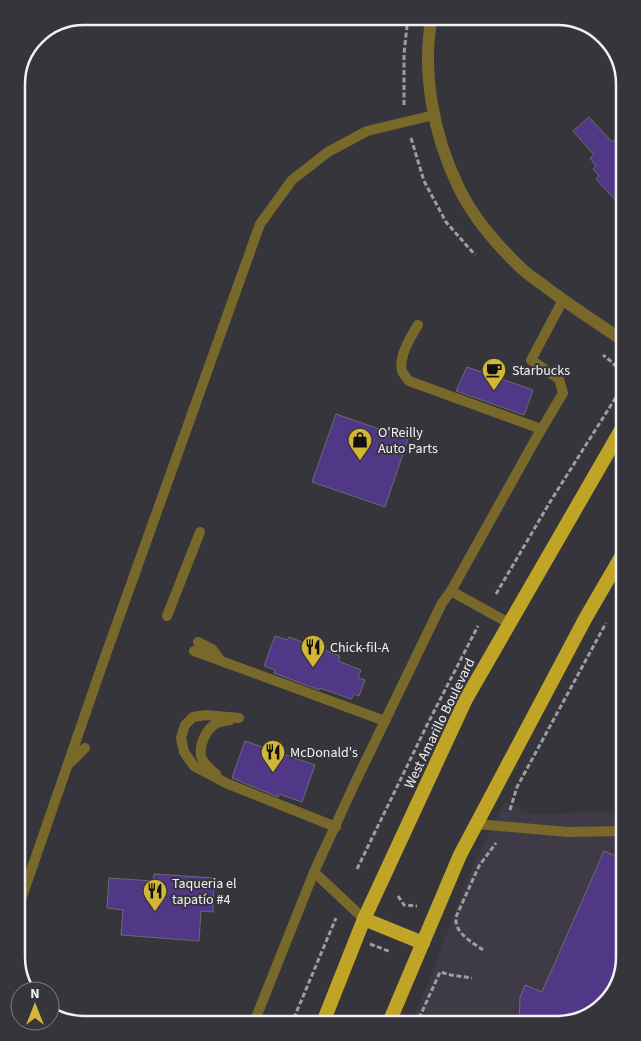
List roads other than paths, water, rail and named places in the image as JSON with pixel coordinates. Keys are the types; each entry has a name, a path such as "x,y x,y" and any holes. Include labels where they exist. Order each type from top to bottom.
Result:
{"highway":[{"name":"West Amarillo Boulevard","path":"326,1016 364,919 466,700 616,439"},
{"path":"392,1016 460,855 616,566"},
{"path":"364,919 423,943"}],"street":[{"path":"431,25 428,47 434,115 439,136 458,187 472,210 503,250 522,268 563,300 616,336"}],"lane":[{"path":"25,888 106,654 260,224 292,180 328,152 367,131 434,115"},
{"path":"257,1016 314,872 442,603 451,591 563,393 559,379 530,360 563,300"},
{"path":"418,325 409,339 402,360 402,371 409,381 542,429"},
{"path":"170,615 172,603 200,532"},
{"path":"451,591 510,623"},
{"path":"196,646 221,661 386,721"},
{"path":"228,784 209,768 201,756 202,744 207,732 216,724 239,718 206,715 193,717 184,725 181,738 184,752 194,766 228,784 336,827"},
{"path":"68,766 85,748"},
{"path":"477,824 568,832 616,831"},
{"path":"314,872 364,919"}],"place":[{"name":"Starbucks","path":"494,391"},
{"name":"O'Reilly Auto Parts","path":"360,461"},
{"name":"Chick-fil-A","path":"313,668"},
{"name":"McDonald's","path":"273,773"},
{"name":"Taqueria el tapatío #4","path":"155,912"}]}
